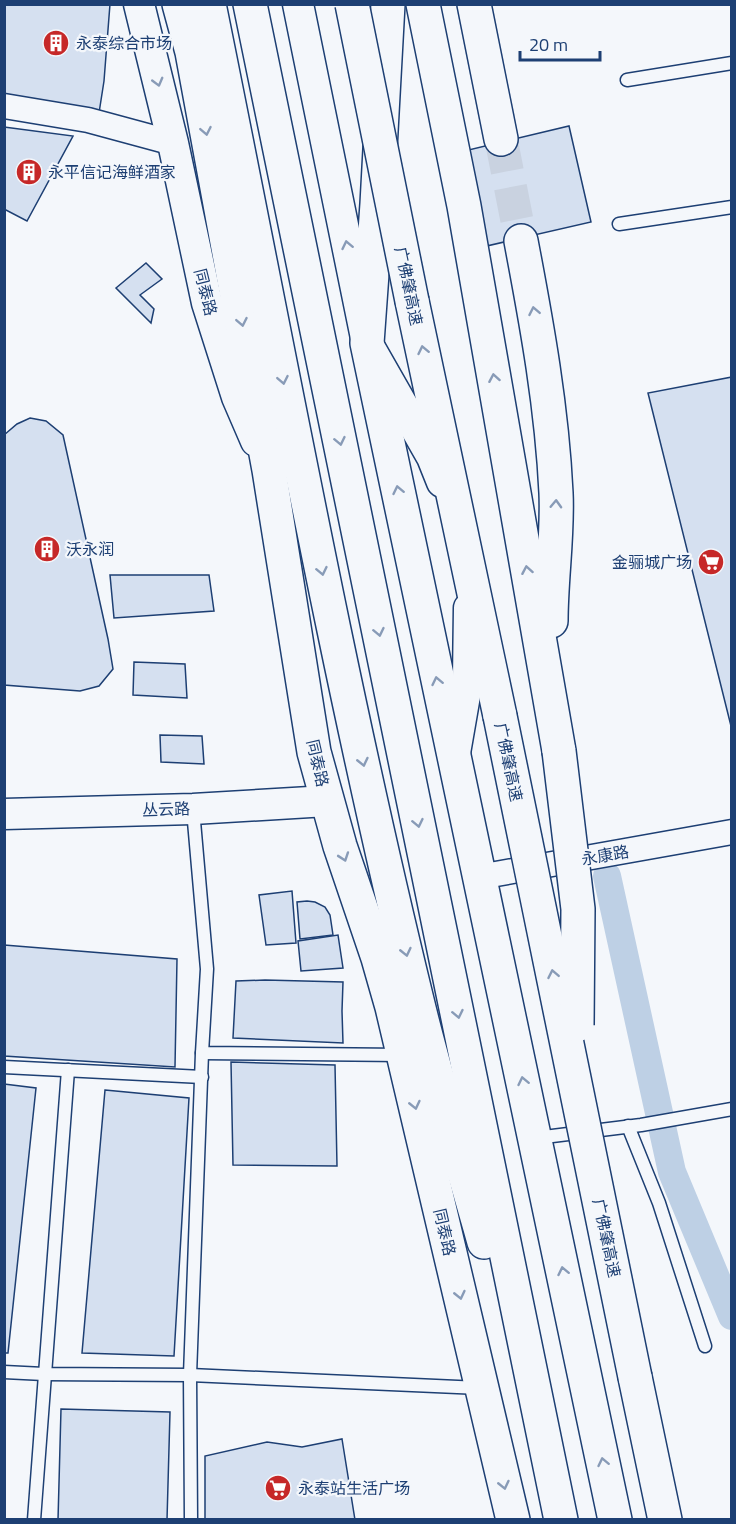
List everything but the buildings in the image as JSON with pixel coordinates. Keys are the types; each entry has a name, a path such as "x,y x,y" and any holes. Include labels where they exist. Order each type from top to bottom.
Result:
{"main road":[{"path":"179,4 192,52 269,470"},
{"path":"209,4 348,694 416,996 559,1508"},
{"path":"250,4 559,1508"},
{"name":"广佛肇高速","path":"352,4 665,1520"},
{"path":"423,4 464,206 559,752"},
{"path":"474,4 501,139"},
{"path":"388,7 367,343 615,1520"},
{"path":"521,241 538,335 553,443 556,497 551,591 551,652 559,752 578,909 577,1093"},
{"name":"同泰路","path":"269,470 310,728 327,801 378,958 404,1055 513,1520"}],"street":[{"name":"同泰路","path":"139,4 173,143 207,303 237,397 269,470"},
{"path":"298,4 367,343 432,457 456,523 465,559 469,618 468,678 454,759"},
{"path":"4,106 88,120 173,143"},
{"name":"丛云路","path":"4,814 193,809 327,801"},
{"name":"永康路","path":"479,877 732,832"}],"lane":[{"path":"627,80 732,63"},
{"path":"619,224 732,207"},
{"path":"191,1520 190,1375 207,969 193,809"},
{"path":"202,1053 404,1055"},
{"path":"4,1067 202,1077"},
{"path":"34,1520 68,1070"},
{"path":"535,1138 641,1125 732,1109"},
{"path":"628,1126 659,1203 705,1346"},
{"path":"4,1372 190,1375 481,1388"}],"waterway":[{"path":"607,876 672,1172 732,1316"}],"tunnel":[{"path":"501,139 521,241"}],"place":[{"name":"永泰综合市场","path":"56,43"},
{"name":"永平信记海鲜酒家","path":"29,172"},
{"name":"沃永润","path":"47,549"},
{"name":"金骊城广场","path":"711,562"},
{"name":"永泰站生活广场","path":"278,1488"}]}
